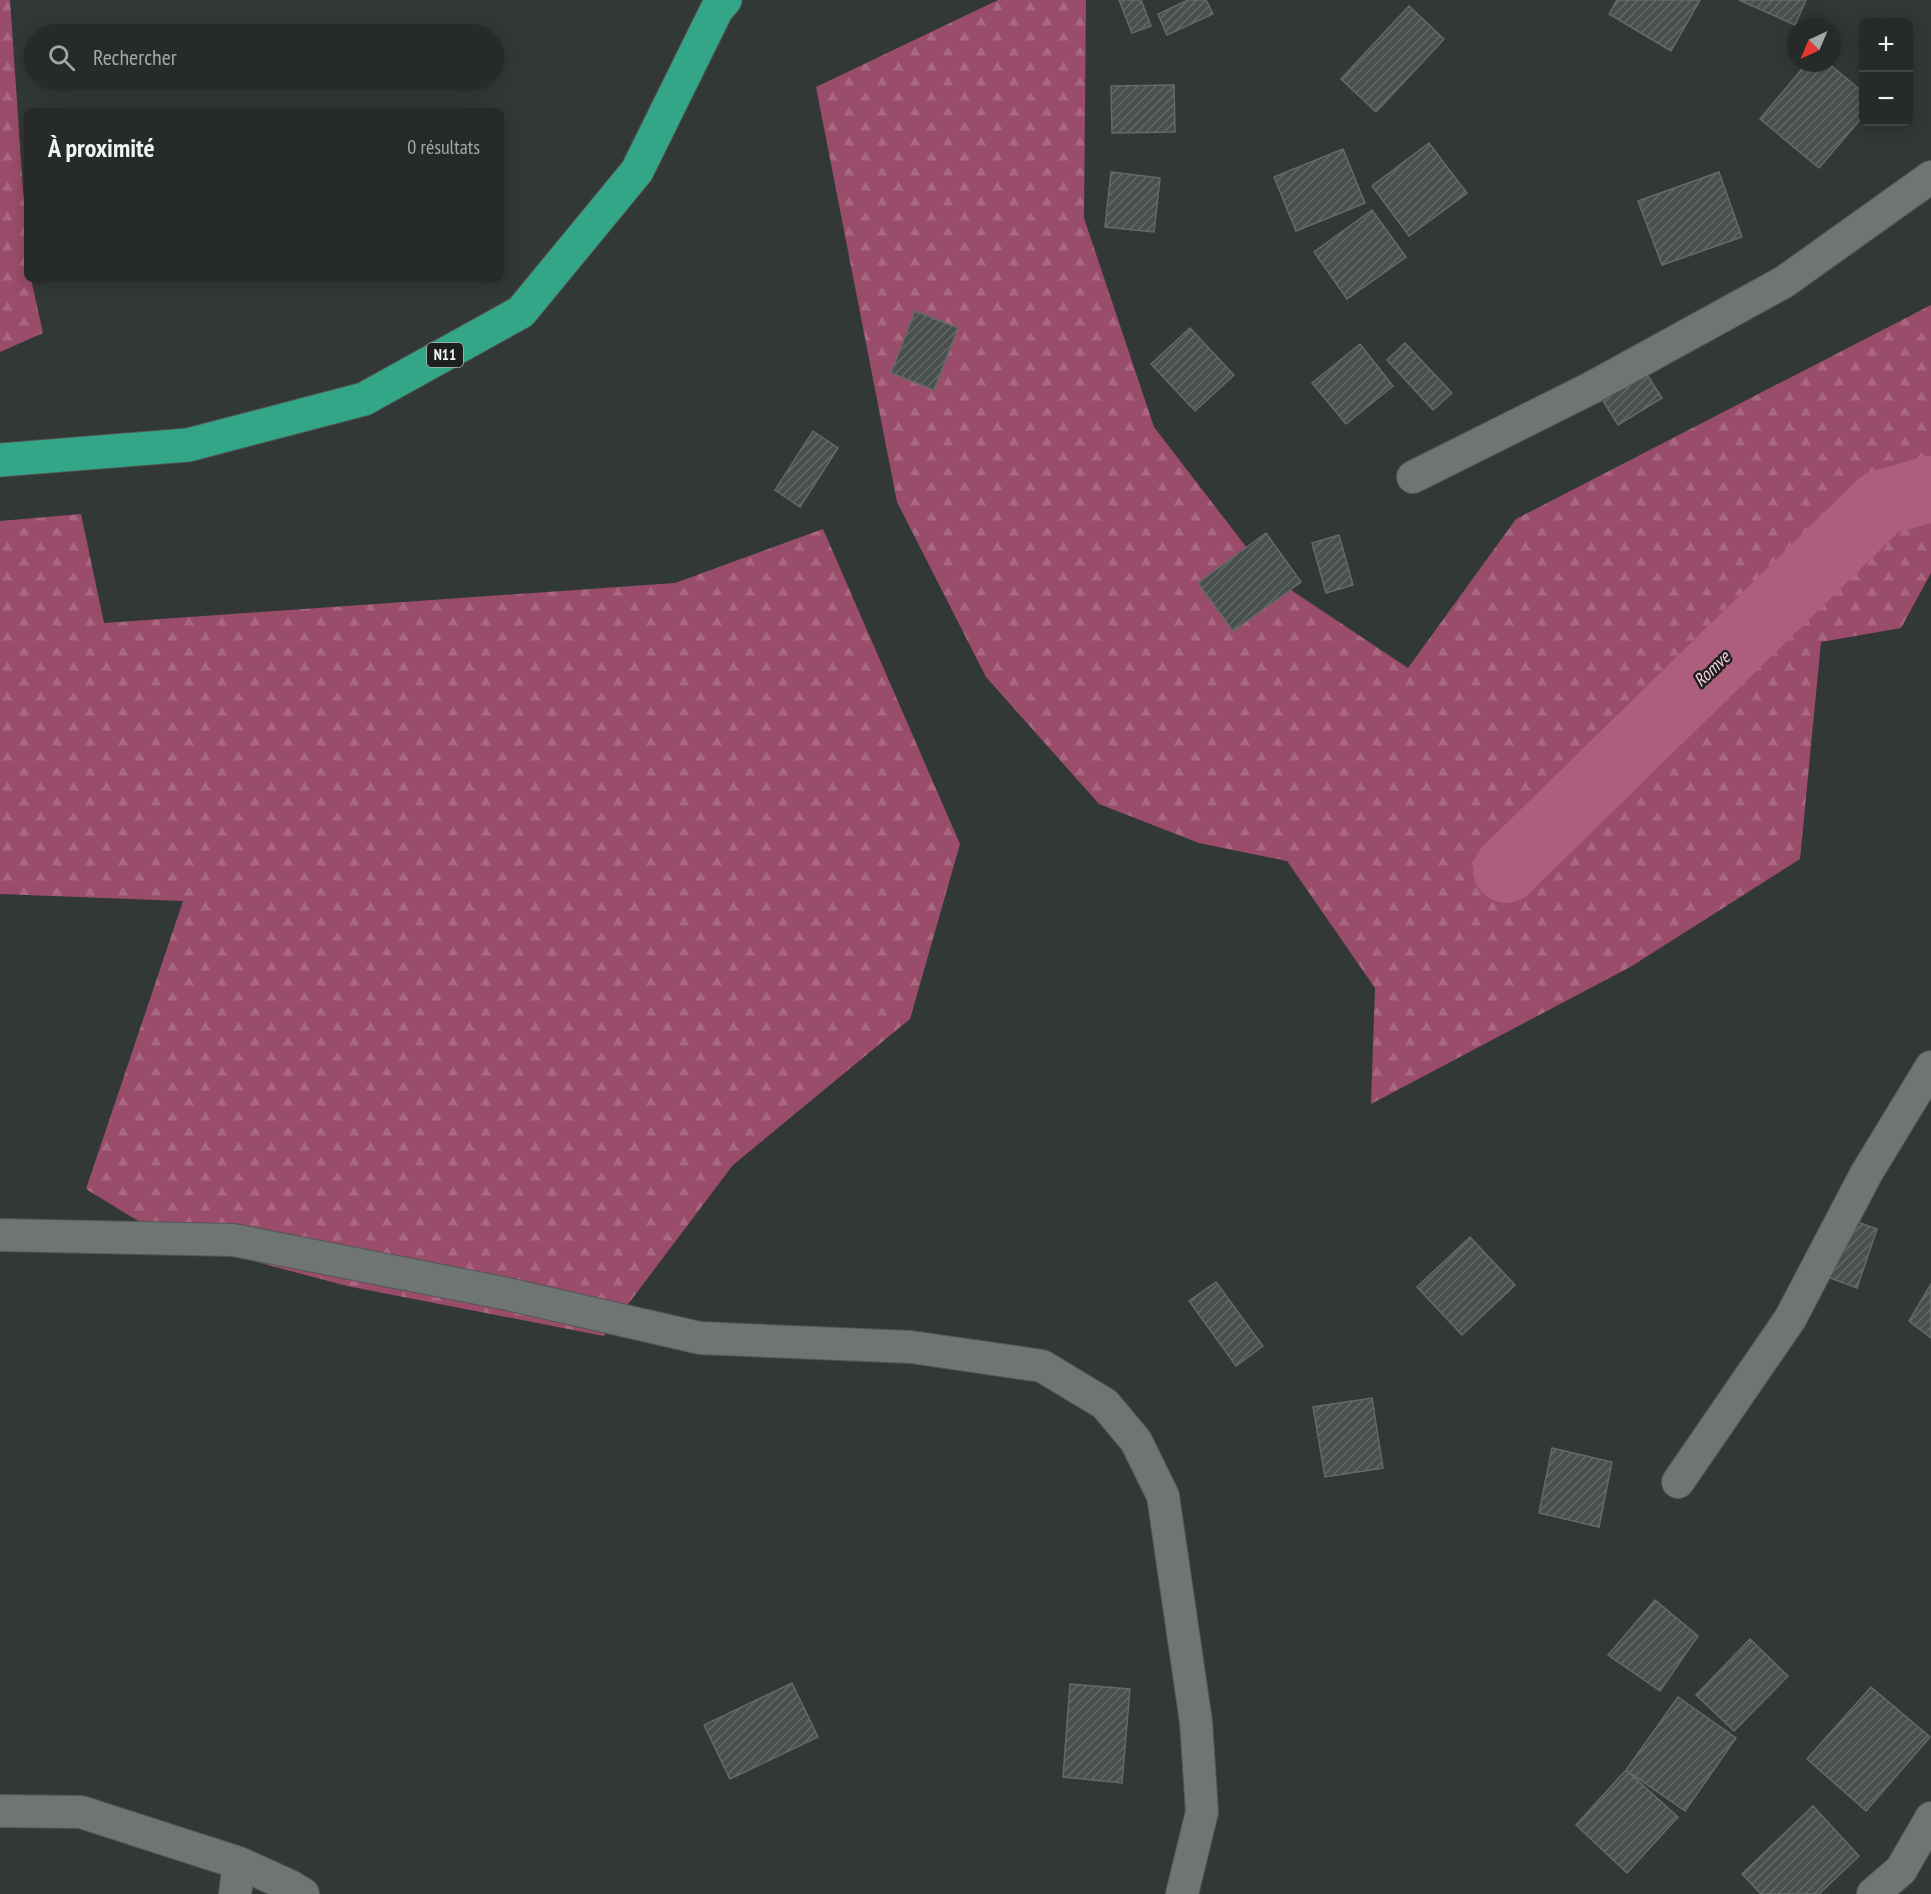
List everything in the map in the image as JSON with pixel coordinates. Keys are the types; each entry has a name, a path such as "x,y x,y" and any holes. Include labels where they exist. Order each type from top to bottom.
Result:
{"highway":[{"name":"N11","path":"0,460 188,445 364,399 521,312 637,171 717,9 725,0"}],"street":[{"path":"1413,477 1591,388 1784,282 1931,177"},
{"path":"1678,1482 1790,1319 1866,1174 1931,1067"},
{"path":"0,1236 233,1240 503,1293 700,1338 911,1347 1042,1366 1105,1404 1137,1441 1163,1496 1196,1722 1202,1812 1182,1894"},
{"path":"0,1810 81,1812 239,1863 303,1894"},
{"path":"1873,1894 1901,1870 1931,1818"},
{"path":"235,1894 239,1863"}],"green space":[{"path":"0,0 10,0 24,204 24,282 32,282 43,333 0,352"},
{"path":"998,0 1086,0 1084,218 1154,427 1267,574 1408,668 1516,519 1931,305 1931,573 1901,628 1821,642 1800,859 1632,966 1371,1104 1375,988 1287,861 1199,843 1099,804 986,677 897,502 816,87"},
{"path":"81,514 104,623 675,583 823,529 960,844 910,1019 733,1165 604,1336 347,1286 166,1238 86,1189 183,901 0,894 0,521"}],"building":[{"path":"1119,0 1141,0 1151,26 1132,33"},
{"path":"1188,0 1206,0 1213,14 1167,35 1158,14"},
{"path":"1617,0 1700,0 1671,51 1609,14"},
{"path":"1739,0 1806,0 1798,18 1787,18 1787,21"},
{"path":"1409,6 1444,39 1376,112 1341,79"},
{"path":"1799,72 1839,72 1859,89 1859,121 1819,168 1760,119"},
{"path":"1174,85 1175,132 1112,133 1111,86"},
{"path":"1429,143 1467,193 1409,236 1372,186"},
{"path":"1343,149 1365,203 1296,231 1274,177"},
{"path":"1111,172 1160,178 1154,232 1105,227"},
{"path":"1719,172 1742,237 1662,265 1638,201"},
{"path":"1372,210 1406,257 1347,299 1314,252"},
{"path":"915,311 958,328 934,390 891,373"},
{"path":"1190,328 1234,375 1195,411 1151,364"},
{"path":"1405,343 1452,393 1433,410 1387,360"},
{"path":"1360,344 1393,386 1346,424 1312,383"},
{"path":"1632,351 1662,398 1618,425 1589,378"},
{"path":"813,431 838,448 800,507 775,490"},
{"path":"1266,533 1301,582 1233,631 1198,583"},
{"path":"1339,535 1353,585 1326,593 1312,543"},
{"path":"1846,1218 1877,1229 1857,1288 1825,1276"},
{"path":"1470,1237 1515,1285 1462,1335 1417,1287"},
{"path":"1216,1282 1263,1346 1236,1366 1189,1301"},
{"path":"1931,1284 1931,1338 1909,1321"},
{"path":"1372,1398 1383,1468 1325,1477 1313,1407"},
{"path":"1552,1448 1612,1462 1599,1527 1539,1513"},
{"path":"1655,1600 1698,1636 1660,1691 1608,1655"},
{"path":"1750,1639 1788,1676 1734,1731 1696,1695"},
{"path":"792,1683 818,1737 730,1779 704,1725"},
{"path":"1070,1684 1130,1689 1122,1783 1063,1777"},
{"path":"1871,1687 1930,1737 1866,1811 1807,1759"},
{"path":"1678,1697 1736,1738 1685,1811 1626,1770"},
{"path":"1626,1770 1678,1817 1627,1873 1576,1825"},
{"path":"1813,1806 1859,1856 1819,1894 1761,1894 1742,1874"}],"waterway":[{"name":"Romve","path":"1506,870 1881,503 1931,489"}]}
